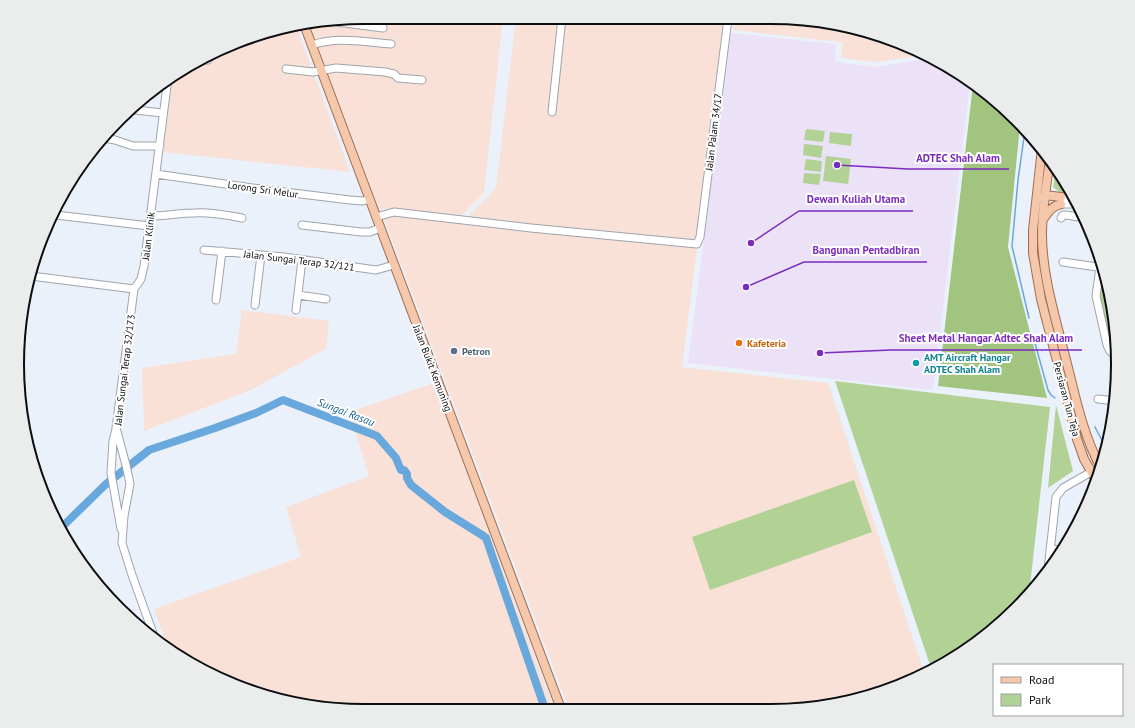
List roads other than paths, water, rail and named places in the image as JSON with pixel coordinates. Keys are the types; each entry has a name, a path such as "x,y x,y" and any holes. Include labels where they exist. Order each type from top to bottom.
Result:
{"main road":[{"name":"Jalan Bukit Kemuning","path":"306,30 559,704"},
{"name":"Persiaran Tun Teja","path":"1042,158 1043,257 1046,274 1085,431 1097,459"},
{"name":"Persiaran Tun Teja","path":"1049,168 1033,230 1035,272 1074,427 1084,459 1091,472"},
{"path":"1047,179 1052,190 1061,200"},
{"path":"1042,198 1061,200"},
{"path":"1042,220 1050,208 1055,206 1061,200"}],"street":[{"path":"355,24 383,28"},
{"path":"552,112 561,24"},
{"name":"Jalan Palam 34/17","path":"376,217 394,212 531,228 697,244 700,237 727,24"},
{"path":"312,45 319,42 332,40 391,44"},
{"path":"286,69 313,72 336,68 385,72 394,74 398,78 422,80"},
{"name":"Jalan Klinik","path":"134,289 143,274 167,87"},
{"path":"138,110 163,113"},
{"path":"109,139 133,146 160,146"},
{"name":"Lorong Sri Melur","path":"156,174 350,200 363,201 370,199"},
{"path":"1061,200 1067,198"},
{"path":"1061,200 1069,202"},
{"path":"150,216 211,213 242,218"},
{"path":"58,215 149,226"},
{"path":"1061,218 1063,215 1077,217"},
{"path":"302,225 361,232 370,232 380,228"},
{"name":"Jalan Sungai Terap 32/121","path":"204,250 261,255 376,270 394,265"},
{"path":"216,300 222,251"},
{"path":"255,305 261,255"},
{"path":"296,310 302,260"},
{"path":"1063,262 1096,265"},
{"path":"36,276 134,289"},
{"path":"1099,277 1096,296 1107,345 1110,351"},
{"path":"111,286 128,296 129,325"},
{"name":"Jalan Sungai Terap 32/173","path":"134,289 116,428 130,484 122,542 152,630"},
{"path":"298,296 326,299"},
{"path":"1098,399 1109,400"},
{"path":"116,428 113,441 111,473 122,535"},
{"path":"1049,560 1056,497 1062,488 1091,472"},
{"path":"1050,549 1056,550"}],"waterway":[{"path":"1024,137 1018,180 1012,246 1029,318"},
{"path":"1033,336 1048,390 1055,398"},
{"name":"Sungai Rasau","path":"65,524 105,485 149,450 256,413 283,400 377,436 396,458 401,470 404,470 407,474 407,478 411,485 445,512 486,538 543,704"},
{"path":"1095,427 1102,440"}],"place":[{"name":"ADTEC Shah Alam","path":"837,165"},
{"name":"Dewan Kuliah Utama","path":"751,243"},
{"name":"Bangunan Pentadbiran","path":"746,287"},
{"name":"Kafeteria","path":"739,343"},
{"name":"Petron","path":"454,351"},
{"name":"Sheet Metal Hangar Adtec Shah Alam","path":"820,353"},
{"name":"AMT Aircraft Hangar ADTEC Shah Alam","path":"916,363"}]}
